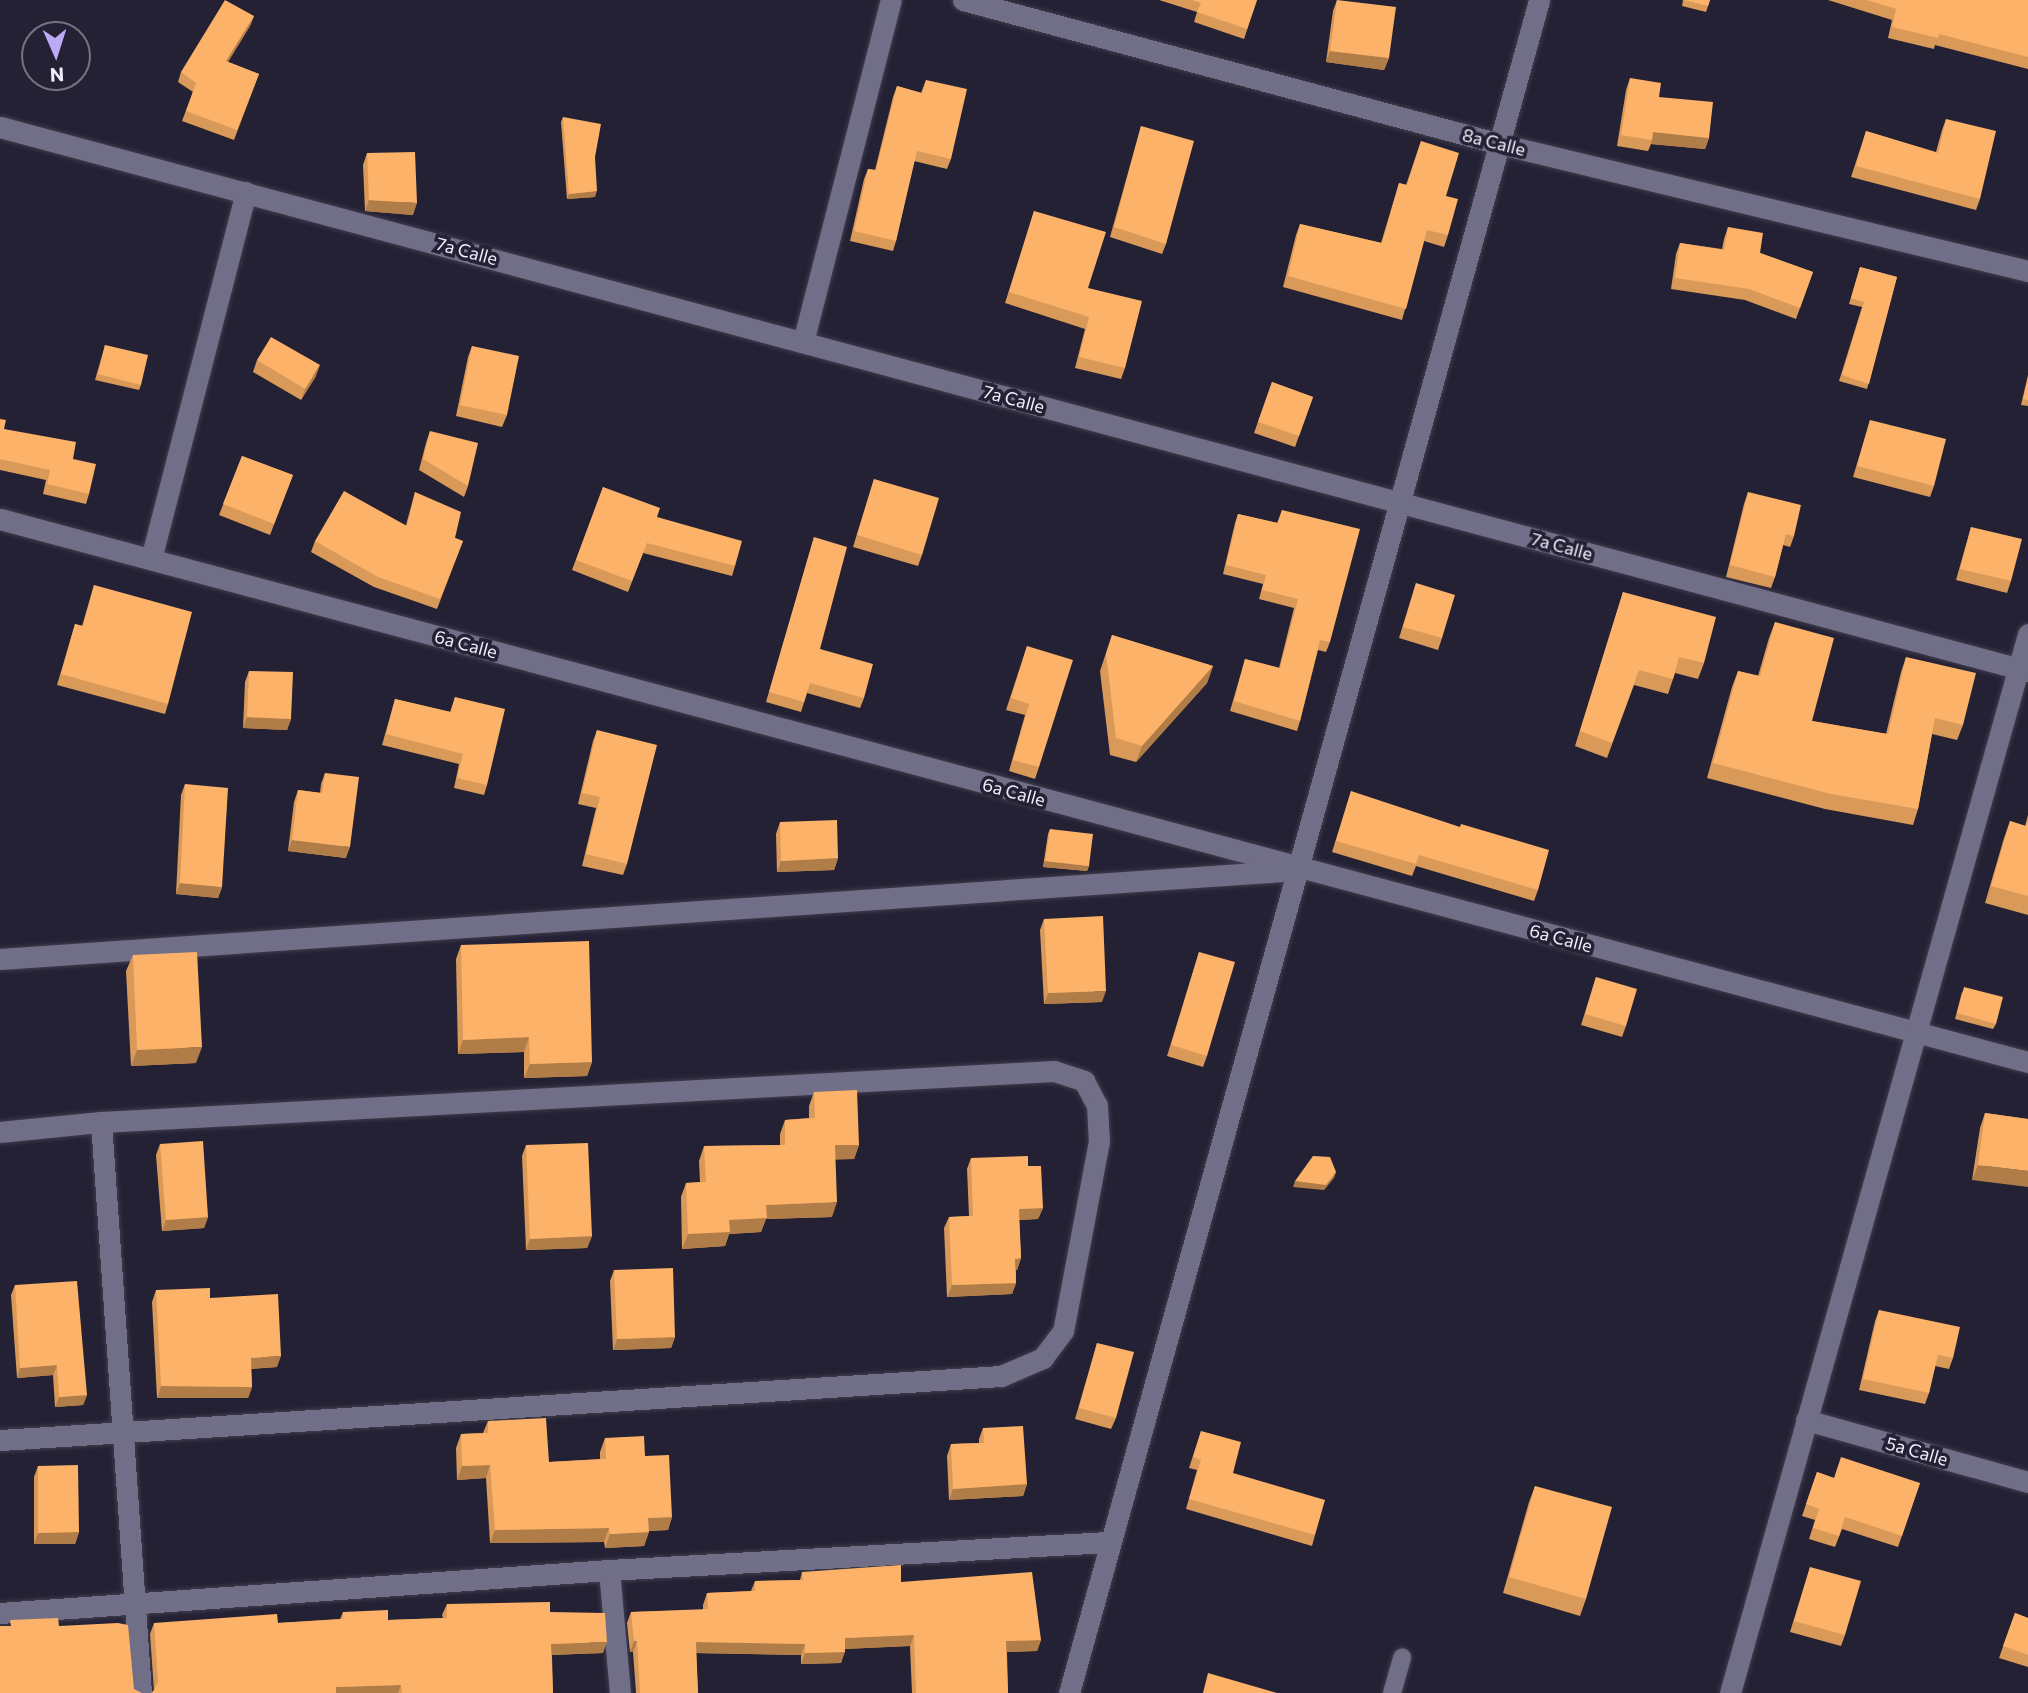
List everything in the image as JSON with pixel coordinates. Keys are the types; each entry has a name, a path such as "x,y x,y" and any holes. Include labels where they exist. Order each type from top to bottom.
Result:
{"street":[{"path":"803,342 891,0"},
{"name":"8a Calle","path":"963,0 1500,144 2028,271"},
{"path":"1069,1693 1109,1542 1403,503 1539,0"},
{"name":"7a Calle","path":"0,127 2023,669"},
{"path":"151,559 246,192"},
{"name":"6a Calle","path":"0,519 2028,1062"},
{"path":"1730,1693 2023,669 2028,634"},
{"path":"0,959 1301,869"},
{"path":"0,1132 101,1122 1054,1071 1084,1081 1097,1105 1099,1141 1063,1331 1043,1358 1002,1376 0,1440"},
{"path":"101,1122 141,1693"},
{"name":"5a Calle","path":"1806,1420 2028,1482"},
{"path":"0,1613 609,1570 1109,1542"},
{"path":"609,1570 620,1693"}],"lane":[{"path":"1392,1693 1402,1657"}],"building":[{"path":"225,0 254,16 226,61 259,74 237,130 186,111 196,83 181,72"},
{"path":"1192,0 1257,0 1247,29 1197,12 1201,3"},
{"path":"1337,0 1396,7 1389,58 1330,51"},
{"path":"1684,0 1710,0 1708,6"},
{"path":"1867,0 2028,0 2028,57 1939,34 1938,38 1892,27 1896,9"},
{"path":"1630,78 1661,83 1659,97 1713,102 1709,138 1653,132 1652,140 1621,135"},
{"path":"926,80 967,89 951,159 917,151 896,241 854,231 868,169 876,170 897,86 922,93"},
{"path":"563,117 601,124 595,157 597,191 569,194"},
{"path":"1946,119 1996,131 1980,199 1856,166 1866,131 1938,153"},
{"path":"1141,126 1194,141 1166,244 1114,227"},
{"path":"1421,141 1459,153 1446,196 1458,199 1448,235 1427,230 1406,309 1288,276 1300,224 1382,243 1399,183 1407,185"},
{"path":"415,152 417,203 369,200 367,153"},
{"path":"1034,211 1106,232 1088,288 1142,301 1125,368 1079,357 1089,317 1009,292"},
{"path":"1728,227 1763,233 1760,253 1813,272 1800,308 1749,289 1675,278 1680,243 1724,250"},
{"path":"1860,267 1897,277 1869,384 1842,375 1864,302 1851,298"},
{"path":"271,337 320,365 305,389 257,360"},
{"path":"105,345 148,355 141,385 98,374"},
{"path":"472,346 519,356 507,415 460,405"},
{"path":"2028,378 2028,400 2023,399"},
{"path":"1272,382 1313,397 1299,436 1258,422"},
{"path":"0,419 6,420 4,429 76,442 73,459 96,464 89,494 47,484 50,470 0,459"},
{"path":"1870,420 1946,439 1934,486 1857,466"},
{"path":"430,431 478,443 468,486 423,459"},
{"path":"242,456 293,475 274,524 223,504"},
{"path":"874,479 939,498 922,555 857,535"},
{"path":"603,487 660,508 657,517 742,541 735,566 647,543 632,581 576,560"},
{"path":"344,491 407,526 415,492 461,512 455,538 463,541 440,599 378,577 315,541"},
{"path":"1748,492 1801,505 1794,536 1786,534 1775,577 1730,565"},
{"path":"1282,510 1360,529 1330,642 1320,640 1300,721 1234,701 1245,659 1280,668 1298,599 1262,590 1266,575 1226,565 1238,514 1278,523"},
{"path":"1971,527 2022,539 2011,581 1960,569"},
{"path":"814,537 847,547 820,649 873,664 864,698 810,683 804,702 769,692"},
{"path":"1416,583 1455,595 1442,638 1403,627"},
{"path":"94,585 192,612 168,704 61,674 75,624 83,626"},
{"path":"1623,592 1716,617 1704,663 1679,657 1673,679 1639,670 1612,743 1580,731"},
{"path":"1775,622 1834,638 1812,721 1888,734 1906,657 1976,673 1963,725 1935,718 1918,809 1831,794 1713,763 1738,671 1760,676"},
{"path":"1112,635 1213,666 1142,746 1116,738 1106,654"},
{"path":"1027,646 1073,660 1039,767 1013,760 1029,704 1011,698"},
{"path":"249,671 293,672 291,719 247,717"},
{"path":"455,697 505,709 487,785 457,778 463,754 386,734 395,699 451,712"},
{"path":"597,730 657,745 627,864 586,854 600,797 582,793"},
{"path":"325,773 359,777 350,847 292,840 298,790 322,793"},
{"path":"185,784 228,788 222,887 180,883"},
{"path":"1351,791 1460,827 1461,824 1549,850 1538,890 1419,855 1416,864 1336,841"},
{"path":"837,820 838,858 781,861 780,822"},
{"path":"2028,820 2028,896 1991,886 2010,821 2026,826"},
{"path":"1050,829 1093,834 1089,866 1045,861"},
{"path":"1103,916 1106,991 1048,993 1044,919"},
{"path":"589,941 592,1062 530,1064 529,1037 463,1040 461,945"},
{"path":"197,952 202,1047 137,1050 133,955"},
{"path":"1199,952 1235,962 1207,1056 1171,1045"},
{"path":"1596,977 1637,989 1626,1026 1585,1014"},
{"path":"1964,987 2003,997 1996,1024 1957,1013"},
{"path":"857,1090 859,1145 835,1145 837,1202 766,1205 767,1218 729,1220 730,1232 688,1234 686,1183 706,1182 704,1146 785,1145 785,1120 815,1118 814,1092"},
{"path":"1985,1113 2028,1119 2028,1171 1978,1165"},
{"path":"203,1141 208,1217 166,1220 160,1144"},
{"path":"588,1143 592,1236 530,1239 526,1145"},
{"path":"1028,1156 1028,1166 1041,1166 1043,1208 1019,1209 1021,1258 1015,1259 1016,1283 952,1285 949,1217 973,1216 971,1158"},
{"path":"1313,1156 1330,1157 1336,1172 1326,1185 1295,1181"},
{"path":"673,1268 675,1337 617,1339 614,1270"},
{"path":"77,1281 87,1395 59,1397 57,1365 20,1368 15,1285"},
{"path":"210,1288 210,1298 278,1294 281,1356 251,1358 252,1387 161,1386 156,1290"},
{"path":"1879,1310 1960,1327 1953,1358 1938,1355 1929,1393 1863,1379"},
{"path":"1097,1343 1134,1352 1116,1418 1079,1408"},
{"path":"546,1418 549,1462 606,1459 605,1438 644,1436 645,1456 669,1455 672,1517 648,1518 649,1532 610,1534 609,1528 495,1530 490,1465 462,1466 461,1434 488,1433 488,1421"},
{"path":"1023,1426 1027,1484 953,1489 951,1444 984,1443 983,1428"},
{"path":"1201,1431 1241,1442 1233,1473 1325,1500 1315,1535 1189,1499 1201,1460 1193,1457"},
{"path":"1841,1457 1920,1483 1902,1536 1845,1517 1839,1536 1813,1528 1819,1509 1806,1504 1817,1472 1834,1478"},
{"path":"78,1465 79,1532 38,1533 38,1466"},
{"path":"1535,1486 1612,1507 1586,1599 1509,1577"},
{"path":"901,1565 901,1582 1032,1572 1041,1640 1006,1641 1008,1693 916,1693 914,1635 845,1638 845,1652 805,1653 805,1644 696,1642 698,1693 640,1693 637,1641 634,1641 631,1612 708,1609 707,1593 755,1591 755,1581 803,1580 802,1572"},
{"path":"1810,1567 1861,1581 1845,1635 1794,1621"},
{"path":"550,1602 550,1612 605,1613 607,1642 551,1644 553,1693 402,1693 401,1685 336,1687 336,1693 151,1693 158,1682 154,1623 277,1614 278,1623 343,1619 343,1612 388,1610 388,1620 447,1618 447,1604"},
{"path":"2015,1613 2028,1618 2028,1655 2003,1646"},
{"path":"58,1618 59,1626 118,1623 128,1625 134,1689 142,1693 0,1693 0,1626 11,1626 10,1620"},
{"path":"1208,1673 1277,1693 1203,1693"}]}
